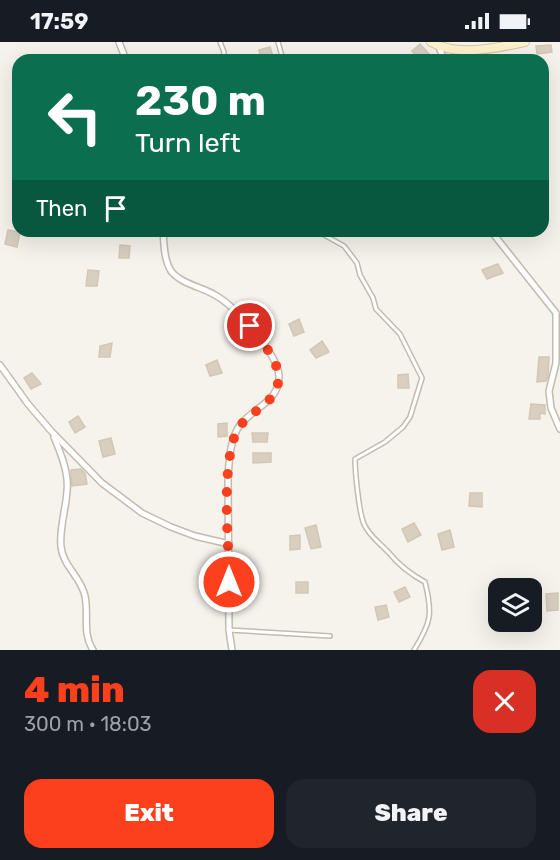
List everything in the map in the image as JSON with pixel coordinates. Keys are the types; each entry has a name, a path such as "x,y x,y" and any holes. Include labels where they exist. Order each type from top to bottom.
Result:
{"main road":[{"path":"430,42 439,47 476,50 525,42"}],"street":[{"path":"439,47 442,54"},
{"path":"164,237 168,264 172,273 229,304 250,326 271,354 279,375 276,391 240,425 228,478 229,630 232,650"},
{"path":"496,237 556,313 558,363 549,391 551,408 560,429"},
{"path":"0,365 53,434 102,483 142,513 195,536 229,544"},
{"path":"53,434 64,466 68,489 60,545 65,563 82,587 86,598 86,634 93,650"}],"lane":[{"path":"328,237 344,246 357,263 360,275 376,309 400,334 422,378 410,417 403,427 385,442 355,459 360,514 364,525 394,561 425,582 430,604 429,624 414,650"},
{"path":"229,630 330,636"}],"building":[{"path":"420,44 429,54 415,54 412,51"},
{"path":"551,45 552,52 537,54 536,46"},
{"path":"270,47 272,54 260,54 259,50"},
{"path":"8,230 12,231 12,237 19,237 17,247 5,244"},
{"path":"120,245 130,246 129,258 119,258"},
{"path":"498,264 503,273 487,279 482,270"},
{"path":"88,270 99,271 97,286 86,286"},
{"path":"299,319 304,332 294,336 289,324"},
{"path":"322,341 329,352 316,358 310,350"},
{"path":"112,343 110,357 99,357 100,346"},
{"path":"539,357 549,357 548,376 546,381 537,382"},
{"path":"217,360 222,373 210,376 206,365"},
{"path":"32,373 41,384 31,389 24,378"},
{"path":"408,374 409,388 398,388 398,375"},
{"path":"531,404 545,405 545,414 540,413 540,419 529,419"},
{"path":"78,416 85,427 75,433 69,422"},
{"path":"227,423 227,436 218,437 218,424"},
{"path":"252,433 268,433 267,442 253,442"},
{"path":"111,438 115,454 103,457 99,441"},
{"path":"253,453 271,453 271,462 253,463"},
{"path":"81,469 85,473 87,484 72,486 71,470"},
{"path":"470,493 482,493 482,507 469,506"},
{"path":"414,523 421,535 408,542 402,529"},
{"path":"316,525 321,547 311,549 305,528"},
{"path":"450,530 454,547 442,550 438,534"},
{"path":"300,535 300,549 290,550 290,536"},
{"path":"296,582 308,582 308,593 296,593"},
{"path":"405,587 410,597 399,602 394,592"},
{"path":"558,593 558,610 547,611 546,594"},
{"path":"386,605 389,617 378,620 375,607"}],"route":[{"path":"229,582 228,478 232,449 240,425 276,391 279,375 271,354 250,326"}]}
